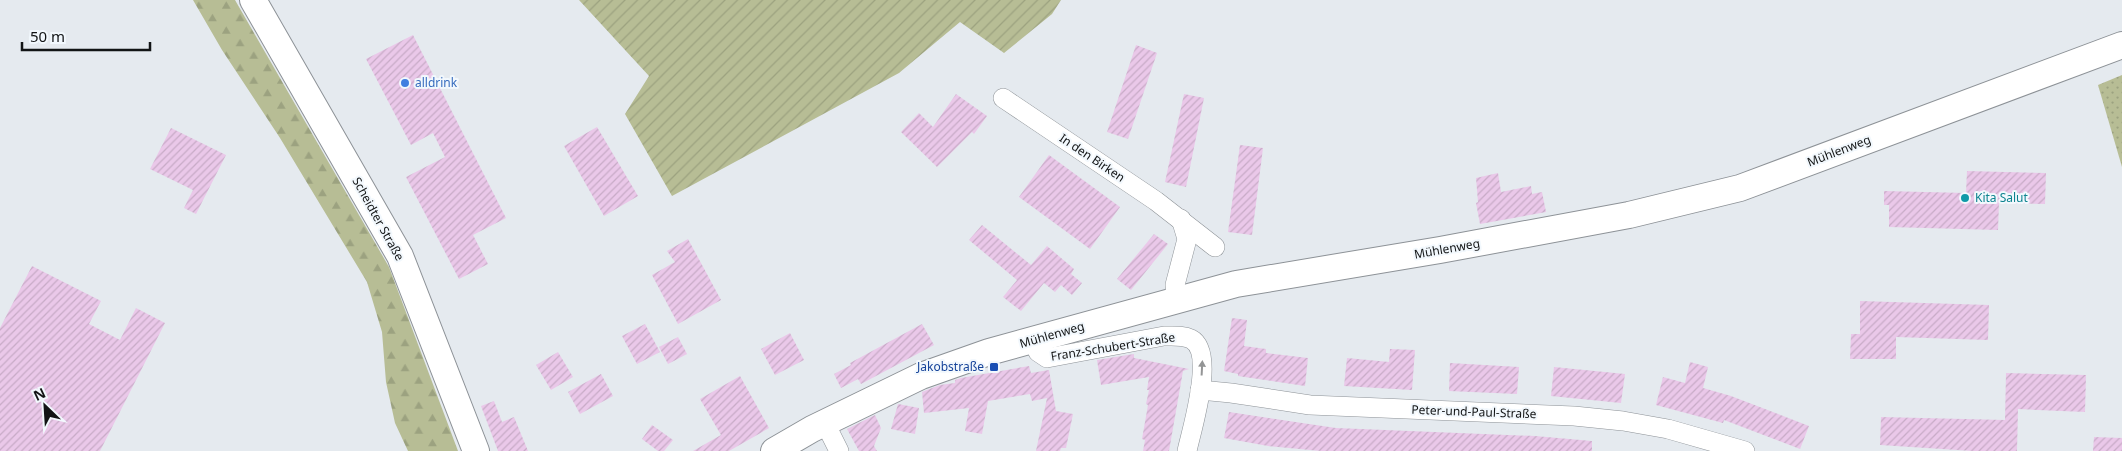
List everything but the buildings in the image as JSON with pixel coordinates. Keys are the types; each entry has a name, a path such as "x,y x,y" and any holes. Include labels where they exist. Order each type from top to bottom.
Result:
{"street":[{"name":"Scheidter Straße","path":"253,0 400,256 476,451"},
{"name":"Mühlenweg","path":"774,451 825,423 921,376 989,352 1236,284 1440,250 1629,215 1740,188 2122,45"},
{"name":"In den Birken","path":"1003,98 1181,219 1215,247"},
{"path":"1176,299 1175,285 1187,239 1181,219"},
{"name":"Franz-Schubert-Straße","path":"1034,341 1038,352 1047,358 1164,336 1180,336 1192,339 1199,347 1203,359 1200,390"},
{"path":"1187,451 1200,390"},
{"name":"Peter-und-Paul-Straße","path":"1200,390 1310,405 1574,416 1623,421 1668,429 1745,451"},
{"path":"825,423 839,451"}],"green space":[{"path":"193,0 235,0 389,267 458,451 408,451 395,423 386,382 382,332 367,282 280,138 222,50"},
{"path":"579,0 1061,0 1052,14 1004,53 960,22 899,73 672,196 625,114 649,76"},
{"path":"2122,75 2122,167 2098,85"}],"place":[{"name":"alldrink","path":"405,83"},
{"name":"Kita Salut","path":"1965,198"},
{"name":"Jakobstraße","path":"994,367"}]}
